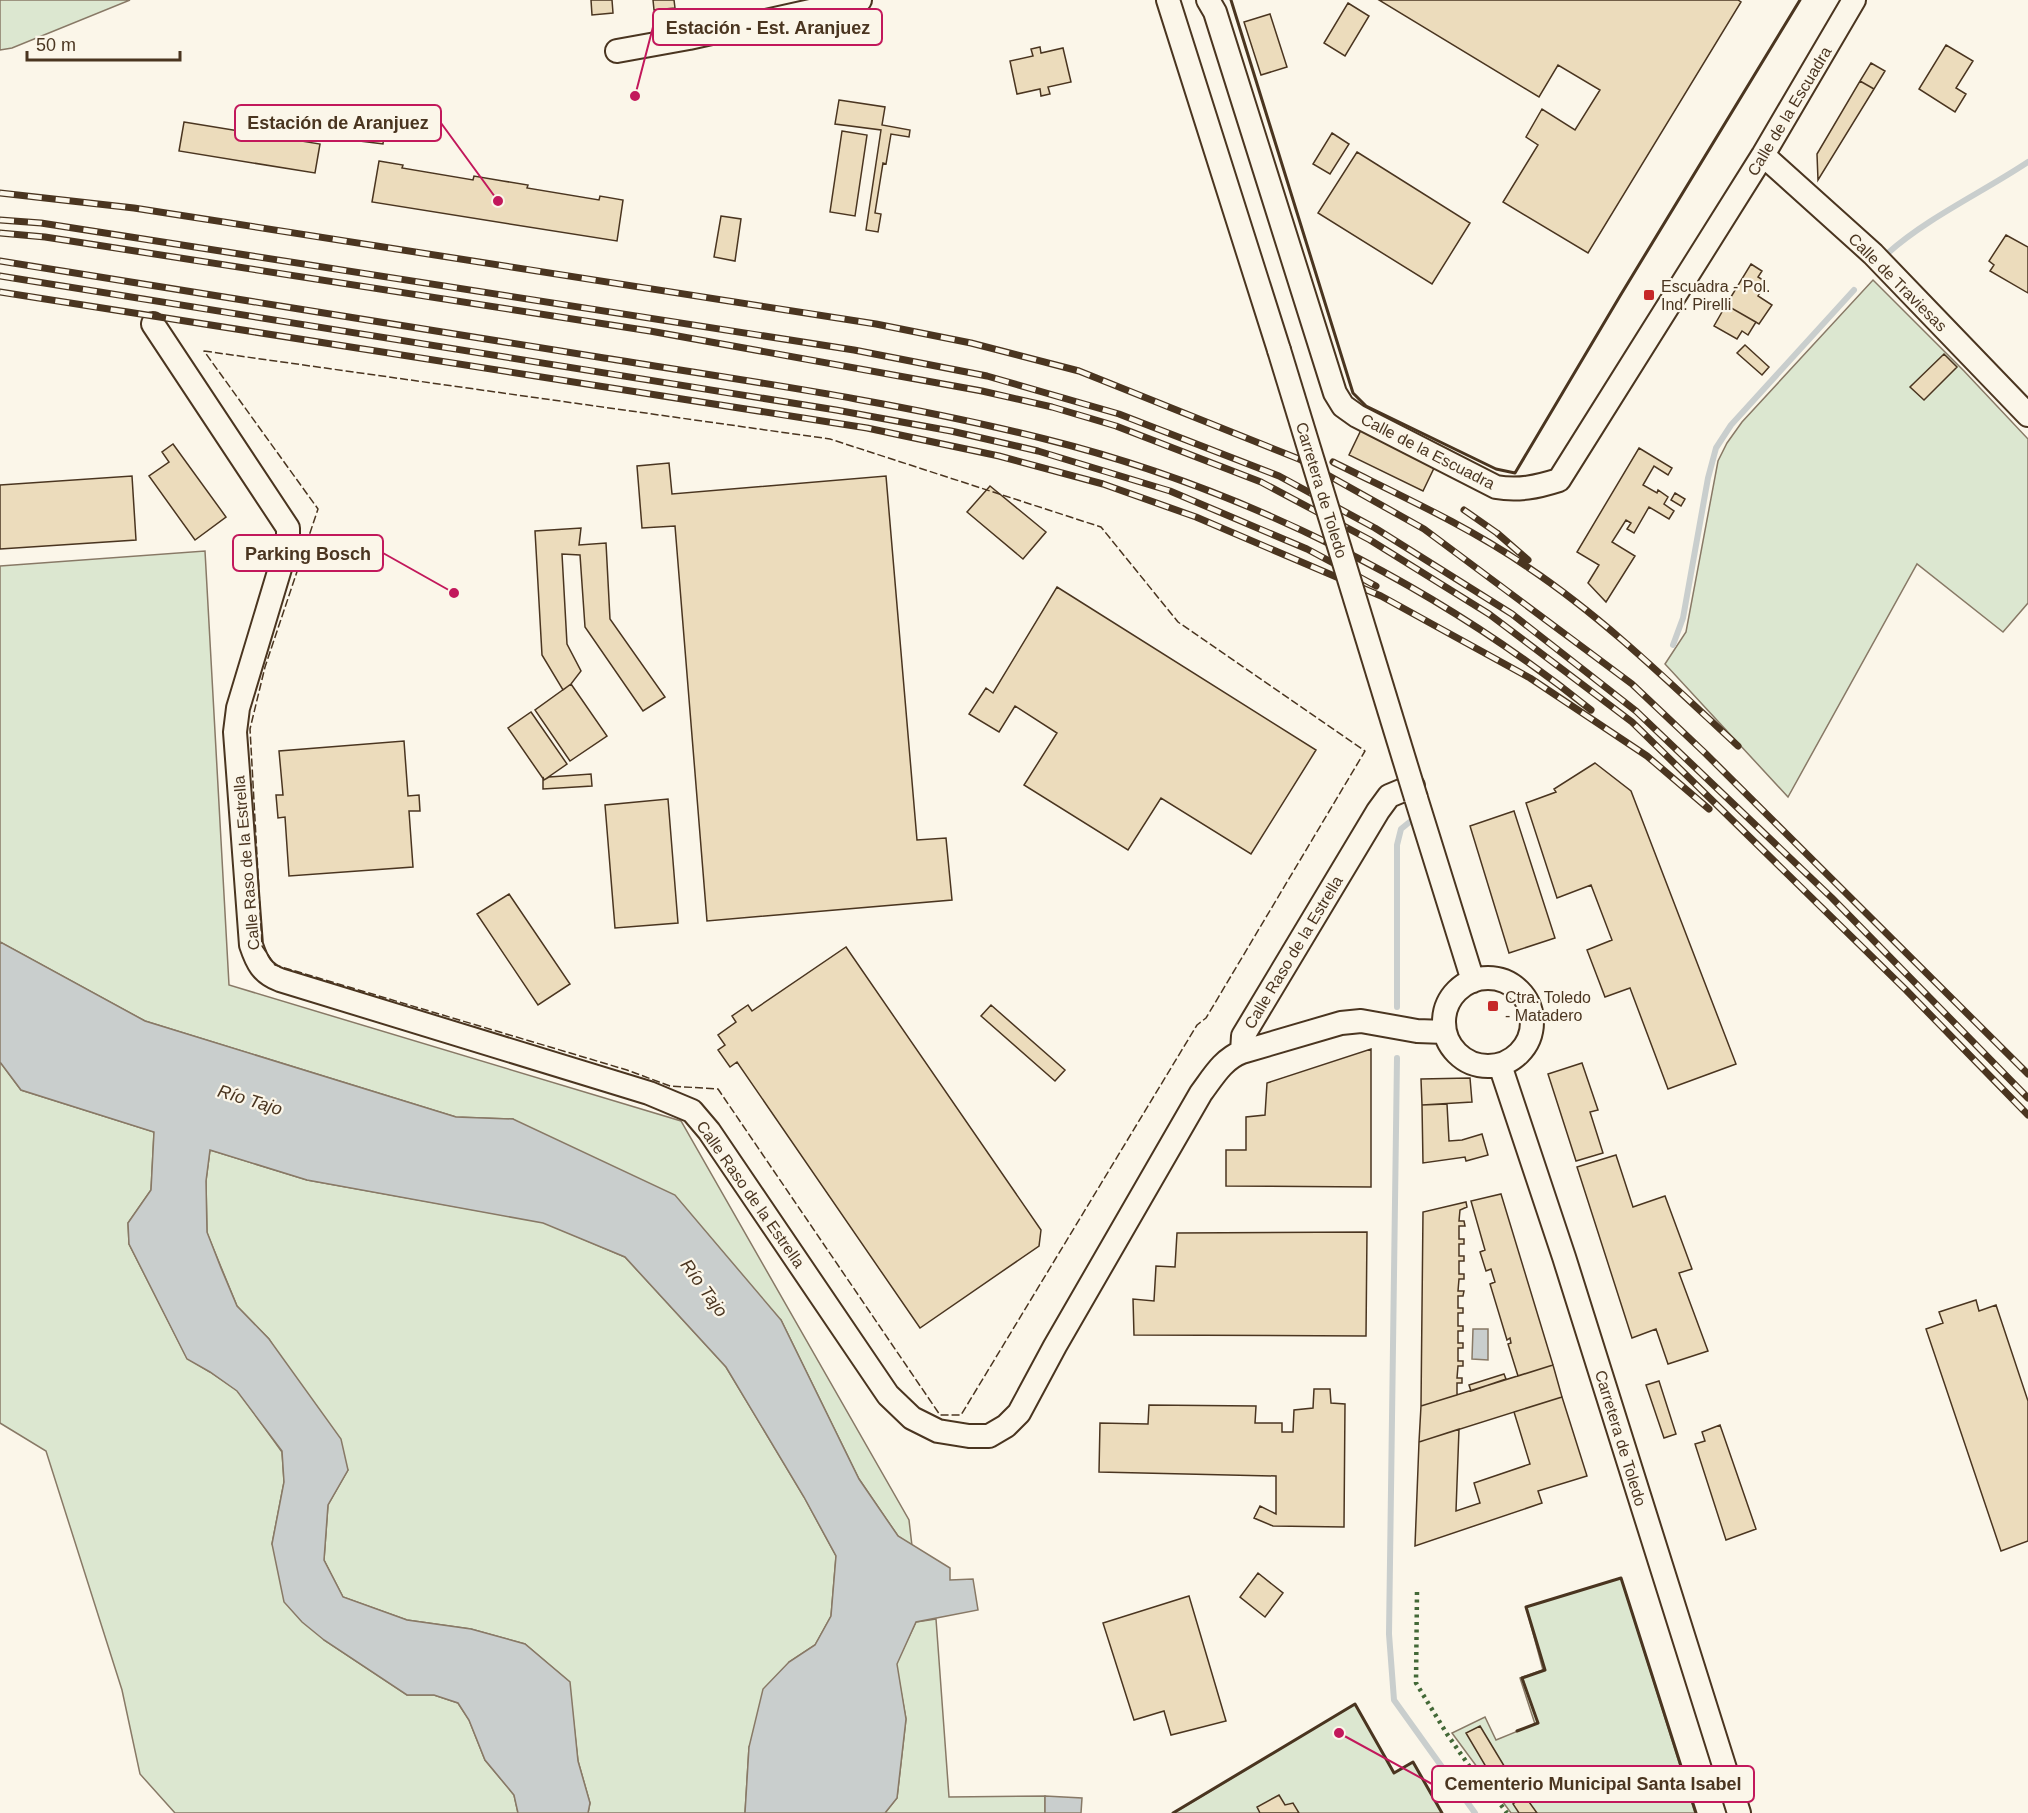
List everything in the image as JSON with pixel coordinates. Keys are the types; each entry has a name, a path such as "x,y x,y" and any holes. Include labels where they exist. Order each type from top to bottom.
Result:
{"street":[{"path":"617,51 689,38 860,0"},
{"name":"Carretera de Toledo","path":"1170,0 1473,981"},
{"name":"Calle de la Escuadra","path":"1208,0 1215,12 1335,393 1343,406 1356,416 1496,487 1513,490 1540,487 1559,480 1763,155 1854,0"},
{"name":"Calle de Traviesas","path":"1763,155 1873,254 2028,415"},
{"name":"Calle Raso de la Estrella","path":"153,324 288,528 288,542 238,708 235,732 251,945 256,963 267,975 280,980 649,1093 692,1111 709,1131 888,1395 912,1418 938,1431 969,1436 989,1436 1006,1426 1019,1413 1055,1346 1201,1093 1224,1063 1231,1056 1242,1052 1243,1036 1303,933 1389,796 1415,792"},
{"path":"1491,978 1508,982 1522,993 1530,1009 1532,1026 1527,1043 1516,1057 1500,1065 1482,1066 1466,1060 1452,1048 1445,1032 1444,1016 1450,1001 1460,988 1473,981 1491,978"},
{"path":"1242,1052 1341,1023 1361,1021 1417,1031 1445,1032"},
{"name":"Carretera de Toledo","path":"1500,1065 1568,1268 1739,1813"}],"green space":[{"path":"0,0 130,0 12,48 0,50"},
{"path":"1873,280 2028,439 2028,603 2003,632 1917,564 1788,797 1665,664 1686,632 1718,461 1727,443 1742,422"},
{"path":"205,551 229,985 681,1121 909,1520 912,1546 898,1536 859,1479 781,1320 513,1119 456,1117 145,1021 0,942 0,566"},
{"path":"0,1062 21,1090 154,1132 151,1190 128,1223 129,1244 187,1358 238,1391 282,1452 284,1482 272,1544 324,1640 407,1695 434,1695 458,1703 469,1720 485,1760 514,1795 518,1813 175,1813 140,1774 122,1690 46,1451 0,1423"},
{"path":"210,1150 307,1180 543,1222 625,1257 726,1367 804,1497 836,1556 831,1616 815,1645 789,1662 749,1747 745,1813 588,1813 590,1803 578,1761 569,1682 525,1644 471,1629 407,1620 343,1597 324,1560 328,1505 348,1470 269,1339 237,1306 207,1233 206,1181"},
{"path":"1621,1578 1695,1813 1511,1813 1452,1733 1485,1717 1496,1740 1535,1724 1520,1678 1543,1670 1526,1607"},
{"path":"936,1619 949,1797 1045,1796 1045,1813 885,1813 897,1798 906,1719 896,1664 916,1622"},
{"path":"1355,1704 1394,1773 1413,1762 1442,1813 1174,1813"}],"water":[{"name":"Río Tajo","path":"0,942 145,1021 456,1117 513,1119 675,1195 781,1320 859,1479 898,1536 950,1568 950,1580 973,1579 978,1610 916,1622 897,1664 906,1719 897,1798 885,1813 745,1813 749,1747 763,1689 789,1662 815,1645 831,1616 836,1556 804,1497 726,1367 625,1257 543,1223 307,1180 210,1150 206,1181 207,1232 237,1306 269,1339 341,1439 348,1470 328,1505 324,1560 343,1597 407,1620 471,1629 525,1644 570,1682 578,1761 590,1803 588,1813 518,1813 514,1795 485,1760 469,1720 458,1703 434,1695 407,1695 324,1640 302,1622 284,1602 272,1544 284,1482 282,1451 237,1391 187,1359 129,1244 128,1223 151,1190 154,1132 21,1090 0,1062"},
{"path":"1473,1329 1488,1329 1488,1360 1472,1359"},
{"path":"1045,1796 1082,1798 1081,1813 1045,1813"}],"building":[{"path":"591,0 612,0 613,13 592,15"},
{"path":"653,0 674,0 675,8 654,10"},
{"path":"1379,0 1738,0 1741,2 1588,253 1503,202 1538,145 1526,137 1542,109 1575,130 1600,90 1558,65 1539,97"},
{"path":"1348,3 1369,16 1345,56 1324,43"},
{"path":"1270,14 1287,67 1261,75 1244,22"},
{"path":"1946,45 1973,61 1956,88 1966,94 1955,112 1919,89"},
{"path":"1040,47 1041,53 1063,48 1071,82 1048,87 1050,94 1041,96 1040,89 1017,94 1010,61 1033,56 1031,49"},
{"path":"1871,63 1885,71 1874,89 1860,81"},
{"path":"1860,81 1874,89 1818,180 1817,154"},
{"path":"839,100 885,107 882,125 910,130 909,137 891,134 886,164 883,163 875,213 881,214 878,232 866,230 881,130 835,124"},
{"path":"365,107 387,109 383,144 360,141"},
{"path":"184,122 320,144 315,173 179,151"},
{"path":"842,131 867,135 855,216 830,212"},
{"path":"1332,133 1349,144 1330,174 1313,164"},
{"path":"1357,152 1470,223 1432,284 1318,213"},
{"path":"379,161 403,165 402,168 473,180 474,176 599,200 600,196 623,200 617,241 372,202"},
{"path":"721,216 741,219 735,261 714,257"},
{"path":"2006,235 2028,247 2028,293 1990,271 1994,265 1989,261"},
{"path":"1751,264 1762,271 1758,277 1766,282 1758,296 1772,305 1759,324 1726,305"},
{"path":"1726,305 1756,322 1748,335 1742,331 1737,339 1714,326"},
{"path":"1745,345 1769,367 1762,375 1737,353"},
{"path":"1944,354 1957,367 1924,400 1910,387"},
{"path":"1361,430 1435,466 1423,491 1349,455"},
{"path":"173,444 226,517 195,540 149,476 169,462 162,452"},
{"path":"1639,448 1672,468 1668,475 1654,466 1643,485 1657,493 1658,490 1668,497 1664,504 1674,511 1669,519 1649,507 1634,533 1627,529 1631,523 1626,520 1612,542 1635,556 1606,602 1588,583 1599,565 1577,552"},
{"path":"669,463 672,494 886,476 917,840 946,838 952,900 707,921 675,526 642,528 637,466"},
{"path":"132,476 136,540 0,549 0,485"},
{"path":"990,486 1046,532 1023,559 967,512"},
{"path":"1675,493 1685,499 1681,506 1671,500"},
{"path":"581,528 579,545 606,543 610,619 665,697 643,711 585,627 580,555 562,554 567,644 581,671 563,690 542,655 535,531"},
{"path":"1057,587 1316,750 1251,854 1161,798 1128,850 1024,785 1057,733 1015,706 999,732 969,714 986,688 993,693"},
{"path":"571,684 607,736 570,761 535,710"},
{"path":"531,712 567,764 544,780 508,728"},
{"path":"404,741 408,796 419,795 420,811 409,811 413,867 289,876 285,817 278,818 276,795 283,795 279,751"},
{"path":"1595,763 1631,791 1736,1064 1668,1089 1630,988 1605,997 1587,950 1612,940 1591,885 1557,898 1526,803 1556,792 1554,789"},
{"path":"591,774 592,786 543,789 543,777 544,780 549,777"},
{"path":"668,799 678,923 615,928 605,805"},
{"path":"1514,811 1555,938 1509,953 1470,826"},
{"path":"509,894 570,984 538,1005 477,914"},
{"path":"846,947 1041,1230 1039,1246 920,1328 737,1062 730,1067 718,1050 725,1045 718,1035 736,1022 732,1016 748,1005 752,1011"},
{"path":"991,1005 1065,1070 1055,1081 981,1016"},
{"path":"1371,1049 1371,1187 1226,1186 1226,1150 1246,1150 1246,1117 1265,1115 1267,1083"},
{"path":"1582,1063 1598,1110 1590,1112 1603,1153 1576,1161 1548,1074"},
{"path":"1470,1078 1472,1102 1422,1105 1421,1079"},
{"path":"1447,1104 1449,1141 1482,1134 1488,1155 1466,1161 1465,1157 1423,1163 1422,1105"},
{"path":"1616,1155 1633,1207 1665,1196 1692,1269 1679,1273 1708,1351 1668,1364 1656,1329 1632,1338 1577,1167"},
{"path":"1501,1194 1553,1365 1518,1376 1508,1344 1511,1343 1510,1338 1507,1340 1490,1284 1495,1282 1491,1269 1486,1271 1480,1252 1485,1250 1471,1201"},
{"path":"1466,1202 1467,1207 1460,1210 1459,1221 1464,1221 1465,1226 1459,1226 1459,1239 1464,1239 1464,1244 1459,1244 1459,1256 1464,1256 1464,1261 1459,1261 1459,1274 1464,1274 1464,1279 1459,1279 1458,1291 1464,1291 1463,1296 1458,1296 1458,1308 1463,1308 1463,1313 1458,1313 1458,1326 1463,1326 1463,1331 1458,1331 1458,1343 1463,1343 1463,1348 1458,1348 1458,1361 1463,1361 1463,1366 1458,1366 1457,1378 1462,1378 1462,1383 1457,1383 1457,1395 1421,1406 1423,1212"},
{"path":"1367,1232 1366,1336 1134,1335 1133,1299 1154,1301 1156,1266 1175,1267 1177,1233"},
{"path":"1976,1300 1979,1311 1996,1305 2028,1401 2028,1541 2001,1551 1926,1329 1943,1323 1939,1312"},
{"path":"1553,1365 1562,1397 1419,1442 1421,1406"},
{"path":"1504,1374 1506,1379 1471,1391 1469,1385"},
{"path":"1659,1381 1676,1434 1664,1438 1646,1385"},
{"path":"1314,1389 1330,1389 1331,1403 1345,1404 1344,1527 1273,1526 1254,1518 1260,1506 1276,1514 1276,1476 1099,1472 1100,1423 1148,1424 1149,1405 1256,1406 1255,1423 1282,1423 1282,1432 1293,1432 1294,1410 1313,1408"},
{"path":"1562,1397 1587,1476 1538,1491 1542,1503 1415,1546 1419,1442 1459,1429 1456,1511 1480,1503 1474,1483 1530,1464 1514,1412"},
{"path":"1720,1425 1756,1529 1726,1540 1695,1444 1705,1441 1702,1432"},
{"path":"1258,1573 1283,1593 1265,1617 1240,1597"},
{"path":"1189,1596 1226,1721 1171,1735 1164,1711 1134,1720 1103,1623"},
{"path":"1480,1726 1509,1774 1495,1782 1466,1733"},
{"path":"1279,1795 1285,1805 1293,1803 1299,1813 1260,1813 1257,1807"},
{"path":"1524,1795 1537,1813 1519,1813 1513,1804"}],"waterway":[{"path":"1888,253 1920,228 2028,162"},
{"path":"1673,645 1683,618 1708,478 1716,448 1731,425 1854,290"},
{"path":"1397,1007 1397,845 1401,829 1412,820"},
{"path":"1397,1058 1389,1634 1394,1700 1475,1813"}],"railway":[{"path":"0,193 134,208 876,324 971,343 1079,371 1299,459 1424,529 1632,684 1705,753 2028,1074"},
{"path":"0,220 41,223 854,350 987,376 1119,414 1279,476 1375,528 1512,614 1636,711 1832,898 2028,1098"},
{"path":"0,233 45,237 650,331 982,391 1052,407 1116,426 1261,482 1370,540 1489,614 1632,722 1906,990 2028,1115"},
{"path":"0,261 823,393 934,414 1045,439 1191,484 1333,545 1401,581 1467,621 1530,664 1591,710"},
{"path":"0,276 836,410 951,431 1038,451 1170,491 1307,549 1376,586"},
{"path":"0,292 867,428 999,456 1103,484 1196,517 1381,596 1530,678 1647,756 1709,809"},
{"path":"1333,462 1458,525 1529,568 1611,630 1738,746"},
{"path":"1464,510 1497,533 1528,560"}],"hedge":[{"path":"1417,1592 1416,1683 1447,1734 1488,1793"},
{"path":"1501,1805 1507,1813"}],"fence":[{"path":"204,351 830,439 1101,527 1178,622 1365,751 1206,1018 1197,1025 961,1415 940,1415 718,1089 670,1086 627,1070 275,965 262,946 250,729 265,667 318,509 204,351"}],"wall":[{"path":"1231,0 1353,393 1366,406 1496,469 1515,473 1800,0"},
{"path":"1517,1731 1538,1723 1522,1678 1545,1670 1526,1607 1621,1578 1696,1813"},
{"path":"1173,1813 1355,1704 1394,1773 1413,1762 1442,1813"}],"place":[{"name":"Estación - Est. Aranjuez","path":"635,96"},
{"name":"Estación de Aranjuez","path":"498,201"},
{"name":"Escuadra - Pol. Ind. Pirelli","path":"1649,295"},
{"name":"Parking Bosch","path":"454,593"},
{"name":"Ctra. Toledo - Matadero","path":"1493,1006"},
{"name":"Cementerio Municipal Santa Isabel","path":"1339,1733"}]}
